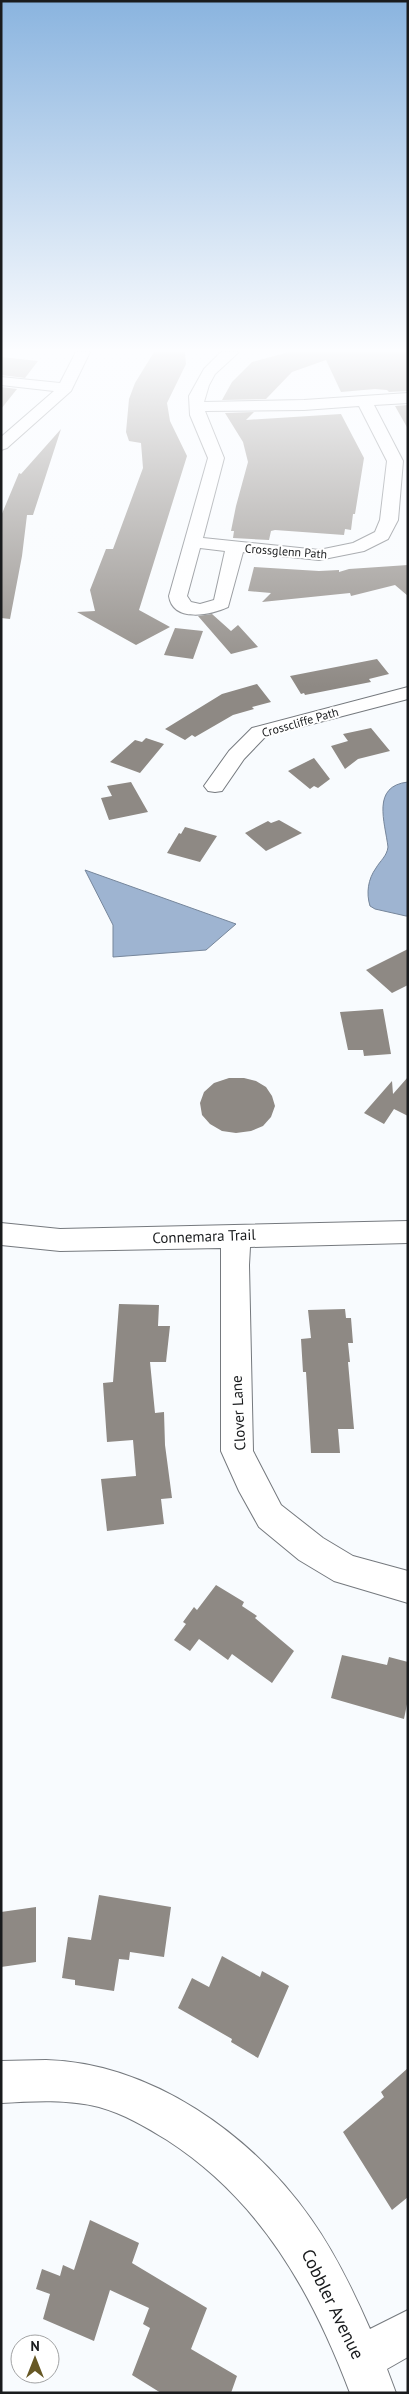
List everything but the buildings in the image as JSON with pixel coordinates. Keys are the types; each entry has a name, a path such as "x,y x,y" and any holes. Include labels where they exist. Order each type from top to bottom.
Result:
{"street":[{"path":"214,464 178,596 179,602 188,609 212,609 222,603 235,547"},
{"name":"Crossglenn Path","path":"192,542 308,554 332,554 358,547 382,535 389,520 396,464"},
{"name":"Crosscliffe Path","path":"215,786 236,755 259,732 408,693"},
{"name":"Connemara Trail","path":"1,1234 60,1240 236,1234 408,1232"},
{"name":"Clover Lane","path":"236,1234 237,1452 250,1481 270,1516 311,1549 346,1570 408,1586"},
{"name":"Cobbler Avenue","path":"1,2082 44,2080 92,2086 139,2101 184,2126 226,2157 266,2196 302,2242 334,2298 367,2376"},
{"path":"367,2376 408,2332"}],"water":[{"path":"408,782 408,916 406,916 375,909 370,906 368,891 371,877 385,856 388,847 383,817 385,798 389,790 396,785"},
{"path":"85,870 236,924 206,950 113,957 113,925"}]}
